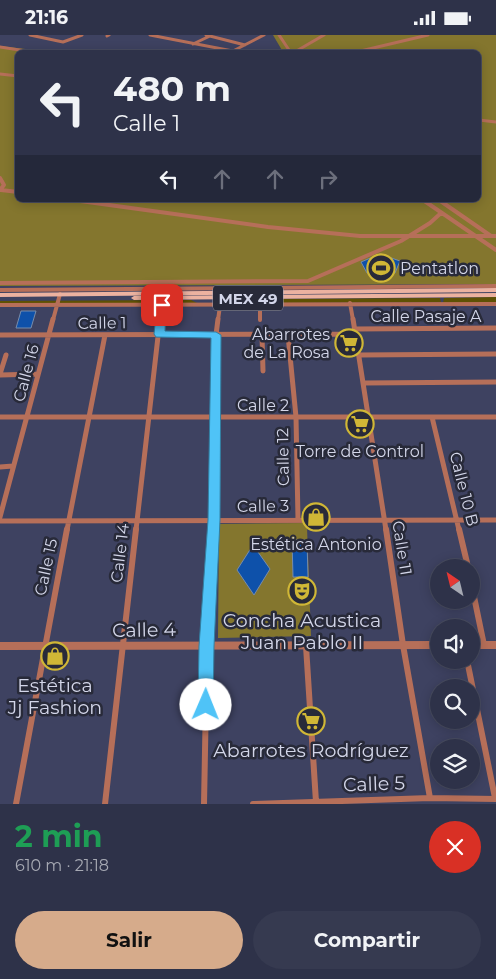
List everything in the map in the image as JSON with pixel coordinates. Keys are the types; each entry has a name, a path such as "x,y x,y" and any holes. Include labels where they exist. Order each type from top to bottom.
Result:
{"main road":[{"name":"MEX 49","path":"441,293 496,288"},
{"name":"MEX 49","path":"0,292 59,299"},
{"name":"MEX 49","path":"104,297 222,298 270,295 441,293 496,295"},
{"name":"MEX 49","path":"0,299 104,297 222,298"},
{"path":"190,298 204,305"}],"street":[{"path":"30,35 62,41 82,35"},
{"path":"45,38 50,35"},
{"path":"62,41 70,35"},
{"path":"150,35 222,50"},
{"path":"206,35 244,45"},
{"path":"235,50 264,35"},
{"path":"279,35 291,50"},
{"path":"297,50 324,35"},
{"path":"365,50 428,35"},
{"path":"193,44 210,36"},
{"path":"254,36 259,37"},
{"path":"0,47 20,50"},
{"path":"0,74 15,76"},
{"path":"481,120 496,122"},
{"path":"0,177 4,181 1,190 15,192"},
{"path":"87,202 268,227 360,236 495,237"},
{"path":"426,202 496,250"},
{"path":"442,202 495,237"},
{"path":"0,283 308,281 321,277 409,236 434,220 441,213"},
{"path":"481,290 496,281"},
{"path":"0,292 104,297 270,295 488,286 496,288"},
{"path":"441,293 443,304"},
{"path":"260,320 260,304 270,295 350,303 496,304"},
{"path":"104,297 162,305 204,305 222,298 260,304"},
{"path":"204,804 207,646 214,520 216,335 222,298"},
{"path":"0,305 59,299"},
{"name":"Calle 16","path":"0,519 12,467 59,299"},
{"name":"Calle 11","path":"350,303 370,417 384,520 430,798"},
{"name":"Calle 14","path":"105,804 162,305"},
{"name":"Calle Pasaje A","path":"355,331 496,328"},
{"name":"Calle 1","path":"0,335 288,335 355,331"},
{"name":"Calle 15","path":"16,804 44,647 105,335"},
{"path":"262,335 263,371"},
{"name":"Calle 12","path":"288,335 296,417 298,519"},
{"path":"359,355 496,354"},
{"path":"6,355 0,374 38,374"},
{"path":"364,383 496,382"},
{"name":"Calle 2","path":"0,417 89,419 214,417 496,418"},
{"name":"Calle 10 B","path":"432,417 466,559"},
{"path":"0,467 12,467"},
{"name":"Calle 3","path":"0,519 70,521 496,520"},
{"path":"476,609 484,645"},
{"name":"Calle 4","path":"0,646 430,645"},
{"path":"480,645 496,645"},
{"path":"306,646 316,802"},
{"path":"469,669 495,798"},
{"name":"Calle 5","path":"253,804 406,802 430,798 495,798"}],"shaded area":[{"path":"273,35 496,35 496,284 0,286 0,46 34,50 15,50 15,202 481,202 481,50 282,50"},
{"path":"496,297 496,303 443,303 444,298"},
{"path":"440,298 441,302 272,303 273,299"},
{"path":"191,300 199,304 0,305 0,301"},
{"path":"305,523 307,527 311,636 218,638 219,524"}],"building":[{"name":"Pentatlon","path":"380,254 400,261 395,273 367,273 361,262"},
{"path":"21,311 36,311 31,328 16,328"},
{"path":"292,540 307,540 308,577 293,577"},
{"path":"253,545 270,569 254,595 237,570"}],"place":[{"name":"Pentatlon","path":"381,268"},
{"name":"Abarrotes de La Rosa","path":"349,343"},
{"name":"Torre de Control","path":"360,424"},
{"name":"Estética Antonio","path":"316,517"},
{"name":"Concha Acustica Juan Pablo II","path":"302,591"},
{"name":"Estética Jj Fashion","path":"55,656"},
{"name":"Abarrotes Rodríguez","path":"311,721"}],"route":[{"path":"162,305 160,334 216,335 214,520 207,646 206,705"}]}
